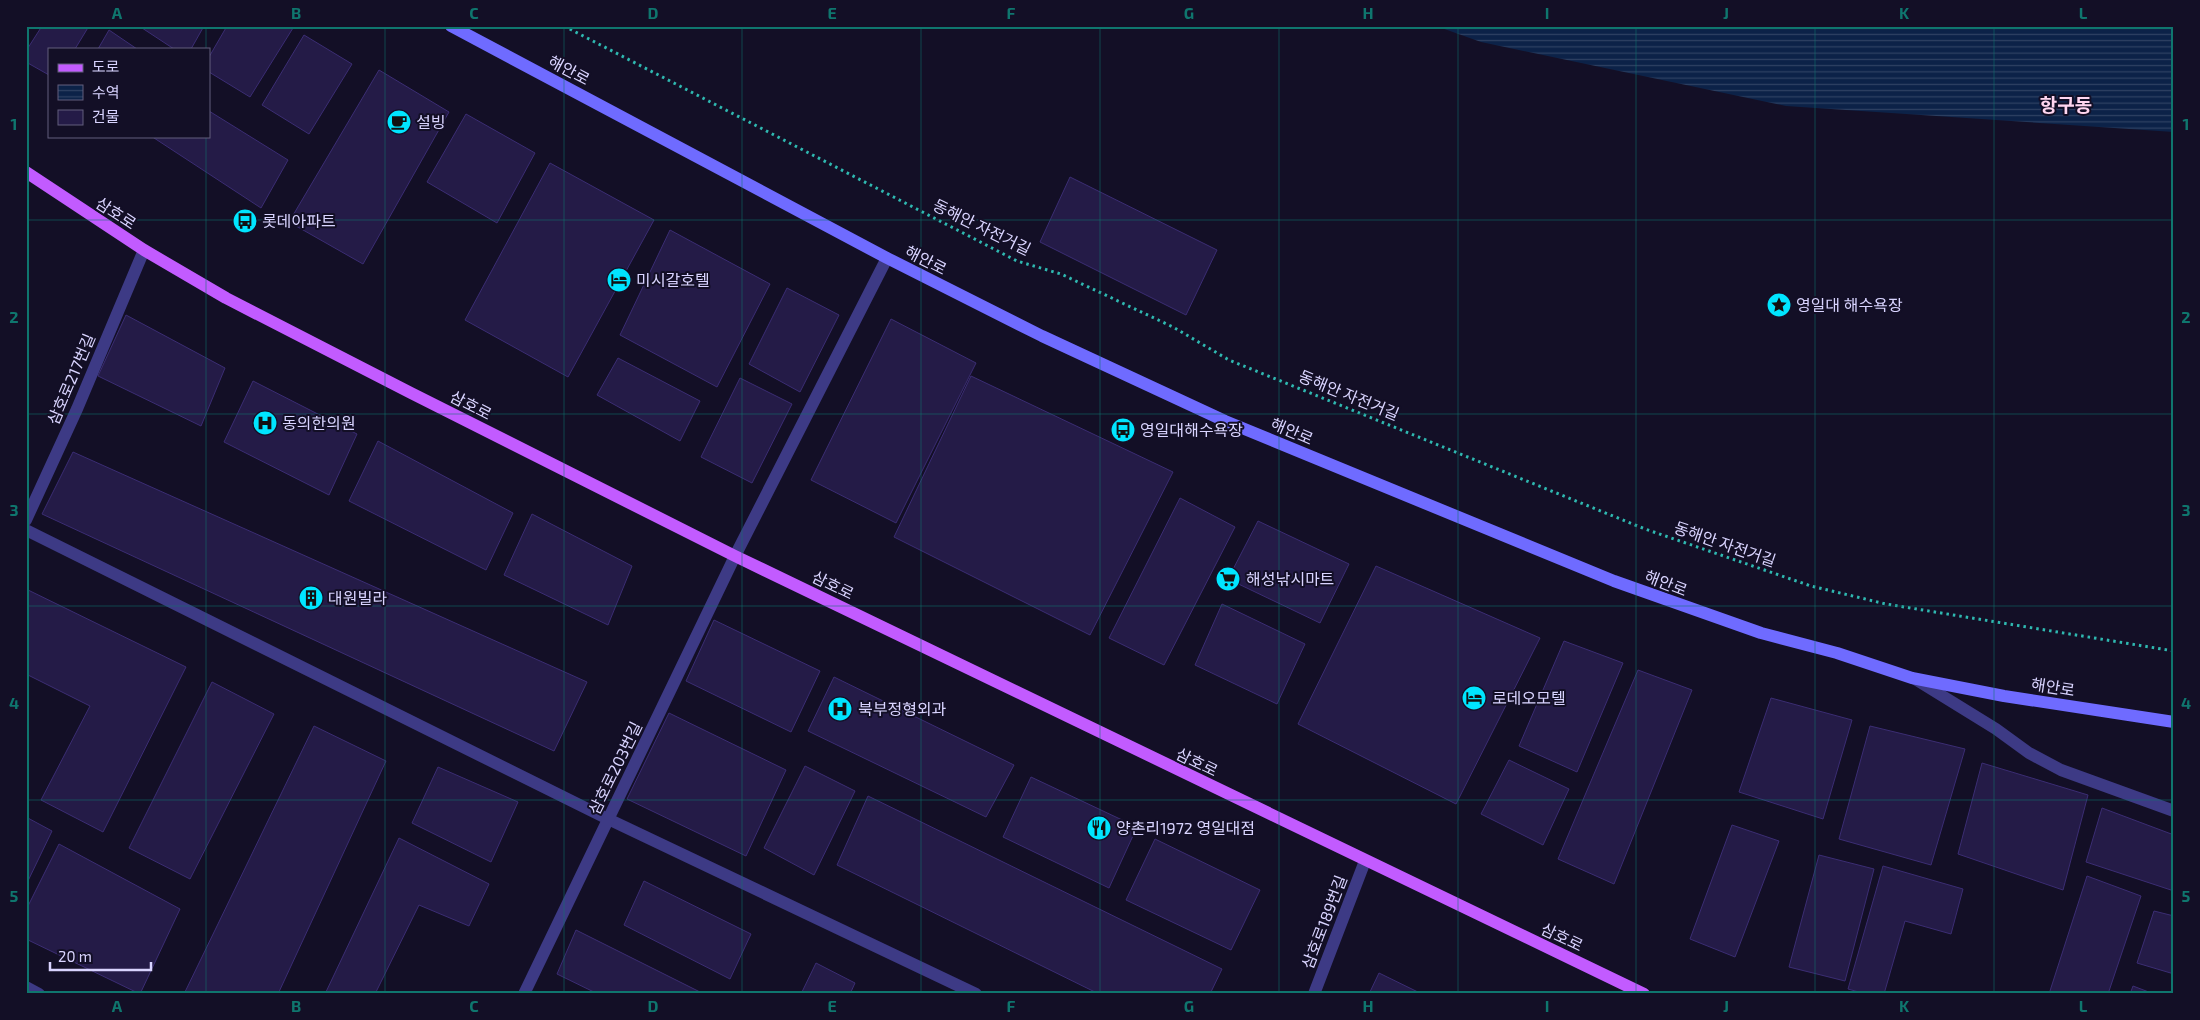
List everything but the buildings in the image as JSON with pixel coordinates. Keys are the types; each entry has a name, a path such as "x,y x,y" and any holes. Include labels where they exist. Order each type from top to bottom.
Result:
{"main road":[{"name":"삼호로","path":"26,172 144,250 235,303 735,556 1644,994"}],"street":[{"name":"해안로","path":"451,26 887,258 1132,379 1354,475 1695,611 1912,678 2004,696 2174,722"},
{"name":"삼호로217번길","path":"26,520 77,410 144,250"},
{"name":"삼호로203번길","path":"524,994 735,556 887,258"},
{"path":"26,530 608,819 976,994"},
{"path":"1912,678 1996,728 2029,753 2061,770 2174,812"},
{"name":"삼호로189번길","path":"1314,994 1365,861"},
{"path":"26,987 39,994"}],"path":[{"name":"동해안 자전거길","path":"564,26 1017,261 1061,274 1173,327 1228,360 1645,529 1802,583 1886,604 2174,651"}],"water":[{"path":"1436,26 2174,26 2174,132 1786,106 1481,42"}],"place":[{"name":"설빙","path":"399,122"},
{"name":"롯데아파트","path":"245,221"},
{"name":"미시갈호텔","path":"619,280"},
{"name":"영일대 해수욕장","path":"1779,305"},
{"name":"동의한의원","path":"265,423"},
{"name":"영일대해수욕장","path":"1123,430"},
{"name":"해성낚시마트","path":"1228,579"},
{"name":"대원빌라","path":"311,598"},
{"name":"로데오모텔","path":"1474,698"},
{"name":"북부정형외과","path":"840,709"},
{"name":"양촌리1972 영일대점","path":"1099,828"}],"district":[{"name":"항구동","path":"2066,105"}]}
